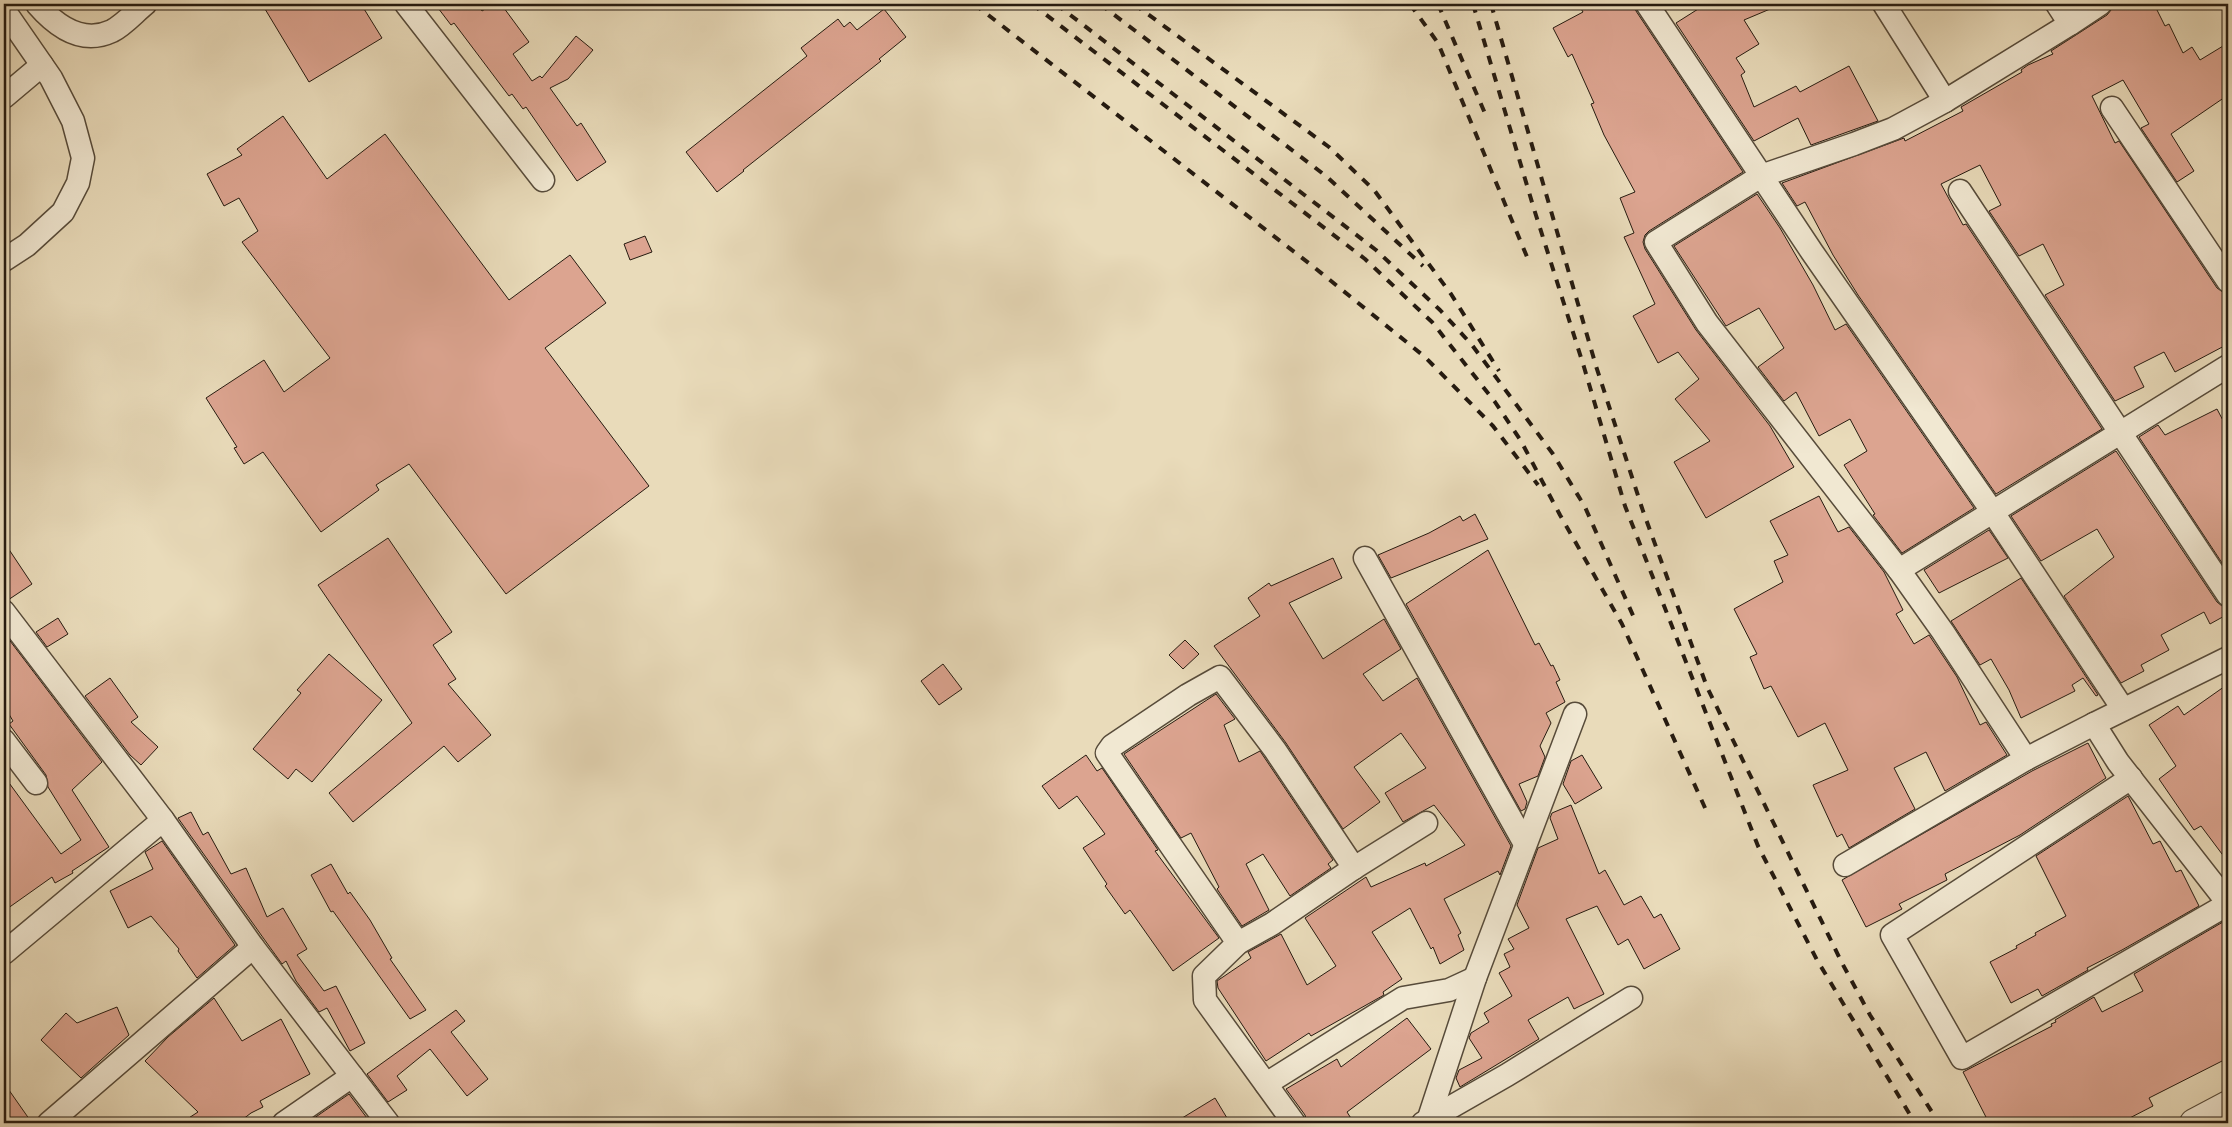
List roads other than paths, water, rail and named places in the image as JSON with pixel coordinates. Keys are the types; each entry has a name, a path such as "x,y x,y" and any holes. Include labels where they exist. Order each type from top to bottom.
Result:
{"street":[{"path":"37,4 52,20 78,35 98,36 113,30 146,4"},
{"path":"406,4 543,180"},
{"path":"1647,4 1812,252 1992,511 2124,709"},
{"path":"1884,4 1945,101"},
{"path":"2057,4 2070,24"},
{"path":"2026,759 1943,632 1899,570 1708,323 1656,242 1761,176 1893,129 1945,101 2100,4"},
{"path":"4,10 42,65 74,121 83,158 78,184 63,212 27,245 4,260"},
{"path":"4,97 42,65"},
{"path":"2112,108 2228,281"},
{"path":"1960,191 2228,595"},
{"path":"1899,570 2228,366"},
{"path":"1365,558 1525,844"},
{"path":"4,612 163,820 253,947 388,1123"},
{"path":"1845,865 2026,759 2124,709 2226,664"},
{"path":"1238,943 1107,753 1112,746 1188,695 1220,677 1275,750 1354,868"},
{"path":"1426,1121 1475,978 1575,714"},
{"path":"2094,724 2131,778 2228,903 1962,1058 1892,935 2131,778"},
{"path":"4,741 36,783"},
{"path":"4,953 163,820"},
{"path":"1294,1123 1205,1000 1204,976 1238,943 1272,924 1354,868 1426,823"},
{"path":"49,1123 253,947"},
{"path":"1266,1084 1403,998 1450,990 1475,978"},
{"path":"1426,1121 1507,1074 1630,998"},
{"path":"284,1123 352,1076"},
{"path":"2194,1123 2228,1105"}],"railway":[{"path":"974,4 1315,268 1425,357 1493,426 1538,485"},
{"path":"1032,4 1365,259 1432,322 1495,402 1521,441 1560,515 1622,624 1706,810"},
{"path":"1056,4 1376,250 1440,310 1472,345 1553,454 1585,507 1635,620"},
{"path":"1100,4 1326,176 1423,266"},
{"path":"1134,4 1329,147 1374,190 1451,294 1499,371"},
{"path":"1410,4 1438,43 1530,264"},
{"path":"1438,4 1487,118"},
{"path":"1473,4 1625,506 1758,846 1817,960 1915,1123"},
{"path":"1491,4 1596,366 1643,511 1707,687 1842,963 1870,1015 1939,1123"}]}
